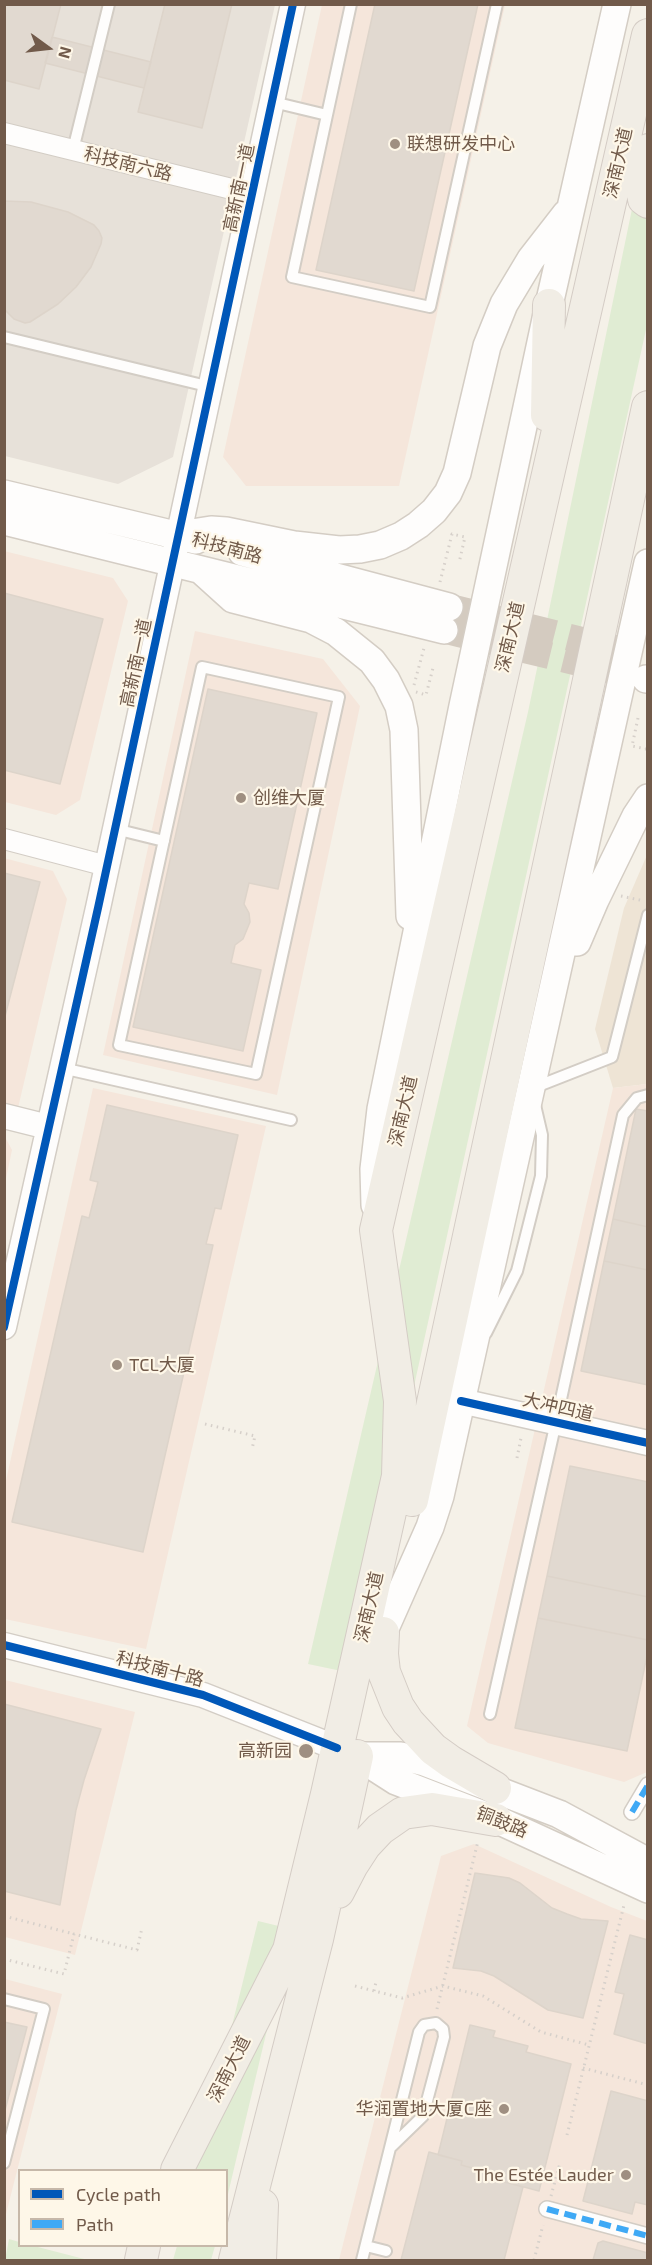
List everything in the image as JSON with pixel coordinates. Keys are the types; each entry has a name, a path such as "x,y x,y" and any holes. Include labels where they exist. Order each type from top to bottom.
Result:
{"main road":[{"path":"376,1230 374,1169 381,1109 463,706 549,305 617,4"},
{"name":"深南大道","path":"256,2259 263,2151 317,1939 347,1752 398,1476 400,1401 376,1230 648,35"},
{"path":"648,150 641,181 644,199 648,202"},
{"path":"179,535 219,531 319,549 360,549 380,545 401,536 434,512 448,493 457,473 487,346 504,304 531,259 571,208"},
{"path":"546,480 549,305"},
{"name":"深南大道","path":"178,2169 289,1950 383,1633 610,573 648,406"},
{"path":"610,573 648,467"},
{"name":"科技南路","path":"4,494 179,535 439,617"},
{"name":"科技南路","path":"4,521 202,571 439,617"},
{"path":"495,1788 432,1749 408,1722 398,1707 384,1672 383,1633 436,1511 648,563"},
{"path":"202,571 233,599 311,619 336,632 372,661 386,680 399,706 404,730 412,959"},
{"path":"545,1028 594,900 636,816 648,798"},
{"name":"铜鼓路","path":"347,1752 401,1756 424,1762 559,1814 648,1862"},
{"name":"铜鼓路","path":"347,1752 396,1781 488,1828 648,1889"},
{"path":"317,1939 352,1865 380,1829 394,1817 418,1809 432,1809 488,1828"}],"street":[{"name":"高新南一道","path":"4,1327 173,564 293,4"},
{"name":"科技南六路","path":"4,133 252,194"},
{"path":"4,839 107,866"},
{"path":"4,1116 48,1127"},
{"name":"大冲四道","path":"461,1401 648,1443"},
{"name":"科技南十路","path":"4,1645 203,1695 347,1752"},
{"path":"632,1812 648,1785"},
{"path":"548,2209 648,2236"}],"lane":[{"path":"73,150 109,4"},
{"path":"351,4 292,277 430,307 497,4"},
{"path":"273,102 327,115"},
{"path":"4,338 211,387"},
{"path":"202,668 339,697 256,1074 119,1045 164,841 202,668"},
{"path":"115,829 164,841"},
{"path":"531,1089 612,1057 648,915"},
{"path":"61,1068 291,1120"},
{"path":"490,1714 623,1115 637,1098 648,1095"},
{"path":"4,1999 44,2009 4,2163"},
{"path":"362,2260 390,2148 420,2032 424,2025 433,2023 441,2026 444,2037 423,2116 390,2148"},
{"path":"366,2246 386,2251"}],"path":[{"path":"433,668 426,695 413,691 439,617 452,534 465,537 459,563"},
{"path":"638,718 632,746 646,750 648,742"},
{"path":"615,894 648,902"},
{"path":"205,1424 255,1436 252,1449"},
{"path":"517,1458 521,1438"},
{"path":"433,2023 488,1828"},
{"path":"567,2135 624,1905"},
{"path":"4,1916 137,1950 142,1928"},
{"path":"4,1959 64,1974 74,1934"},
{"path":"374,1991 376,1982"},
{"path":"355,1986 402,1998 443,1986 483,1996 541,2032 589,2045"},
{"path":"584,2068 648,2085"}],"shaded area":[{"path":"5,5 275,5 173,457 118,484 5,456"},
{"path":"322,5 505,5 399,486 246,486 223,457"},
{"path":"4,551 113,578 128,601 80,800 56,815 5,802"},
{"name":"创维大厦","path":"195,631 323,659 360,706 277,1095 103,1055"},
{"path":"647,855 647,1084 613,1088 595,1029 624,908"},
{"path":"4,858 53,871 67,899 18,1108 5,1104"},
{"path":"647,1084 647,1772 624,1782 488,1743 467,1726 613,1088"},
{"name":"TCL大厦","path":"93,1088 266,1126 146,1649 5,1619 5,1485"},
{"path":"5,1137 12,1150 5,1183"},
{"path":"5,1680 135,1712 75,1955 5,1937"},
{"path":"474,1844 611,1907 647,1921 647,2260 339,2260 441,1856"},
{"path":"5,1979 62,1994 5,2218"}],"green space":[{"path":"632,209 647,212 647,325 351,1673 308,1664 528,712"},
{"path":"258,1921 291,1929 228,2194 228,2169 196,2169"},
{"path":"9,2239 18,2242 18,2247 38,2247 88,2260 5,2260"},
{"path":"177,2247 215,2247 211,2260 173,2260"}],"building":[{"path":"4,4 61,4 39,89 4,80"},
{"path":"165,4 232,4 202,128 138,112"},
{"name":"联想研发中心","path":"375,4 478,4 414,291 316,270"},
{"path":"52,37 151,62 144,88 45,63"},
{"path":"4,201 31,202 68,212 94,225 102,238 91,267 76,287 58,304 25,323 14,319 4,309"},
{"path":"4,593 103,619 60,784 4,770"},
{"name":"创维大厦","path":"208,689 317,713 278,889 249,883 244,904 249,913 250,922 243,939 235,945 231,963 261,970 243,1051 133,1027"},
{"path":"4,873 40,882 4,1020"},
{"name":"TCL大厦","path":"107,1105 238,1135 221,1209 215,1208 206,1244 213,1245 143,1552 12,1522 82,1216 89,1218 98,1182 90,1180"},
{"path":"636,1109 648,1111 648,1227 613,1219"},
{"path":"613,1219 648,1227 648,1270 604,1261"},
{"path":"604,1261 648,1270 648,1385 581,1371"},
{"path":"570,1466 648,1482 648,1597 547,1576"},
{"path":"547,1576 648,1597 648,1640 538,1618"},
{"path":"538,1618 648,1640 648,1651 627,1751 515,1728"},
{"path":"4,1704 101,1729 76,1810 60,1905 4,1891"},
{"path":"475,1873 509,1878 520,1883 552,1908 567,1914 581,1919 608,1921 583,2018 548,2010 494,1976 481,1971 453,1968"},
{"path":"630,1935 648,1940 648,2044 614,2034 624,1994 615,1992"},
{"path":"4,2022 27,2027 4,2114"},
{"name":"华润置地大厦C座","path":"470,2025 495,2031 493,2037 528,2046 526,2052 571,2064 539,2191 494,2179 495,2174 461,2165 462,2161 438,2155"},
{"path":"611,2091 648,2101 648,2205 635,2202 632,2214 583,2201"},
{"path":"429,2152 462,2161 461,2165 495,2174 494,2179 523,2187 504,2260 401,2260"},
{"path":"603,2241 648,2253 648,2260 593,2260 598,2243"}],"tunnel":[{"path":"449,607 648,657"},
{"path":"444,630 646,679"}],"marked path":[{"path":"632,1812 648,1785"},
{"path":"547,2209 648,2236"}],"cycle path":[{"path":"4,1327 98,908 293,4"},
{"path":"461,1401 648,1443"},
{"path":"4,1645 203,1695 337,1748"}],"place":[{"name":"联想研发中心","path":"395,144"},
{"name":"创维大厦","path":"241,798"},
{"name":"TCL大厦","path":"117,1365"},
{"name":"高新园","path":"306,1751"},
{"name":"华润置地大厦C座","path":"504,2109"},
{"name":"The Estée Lauder","path":"626,2175"}]}
